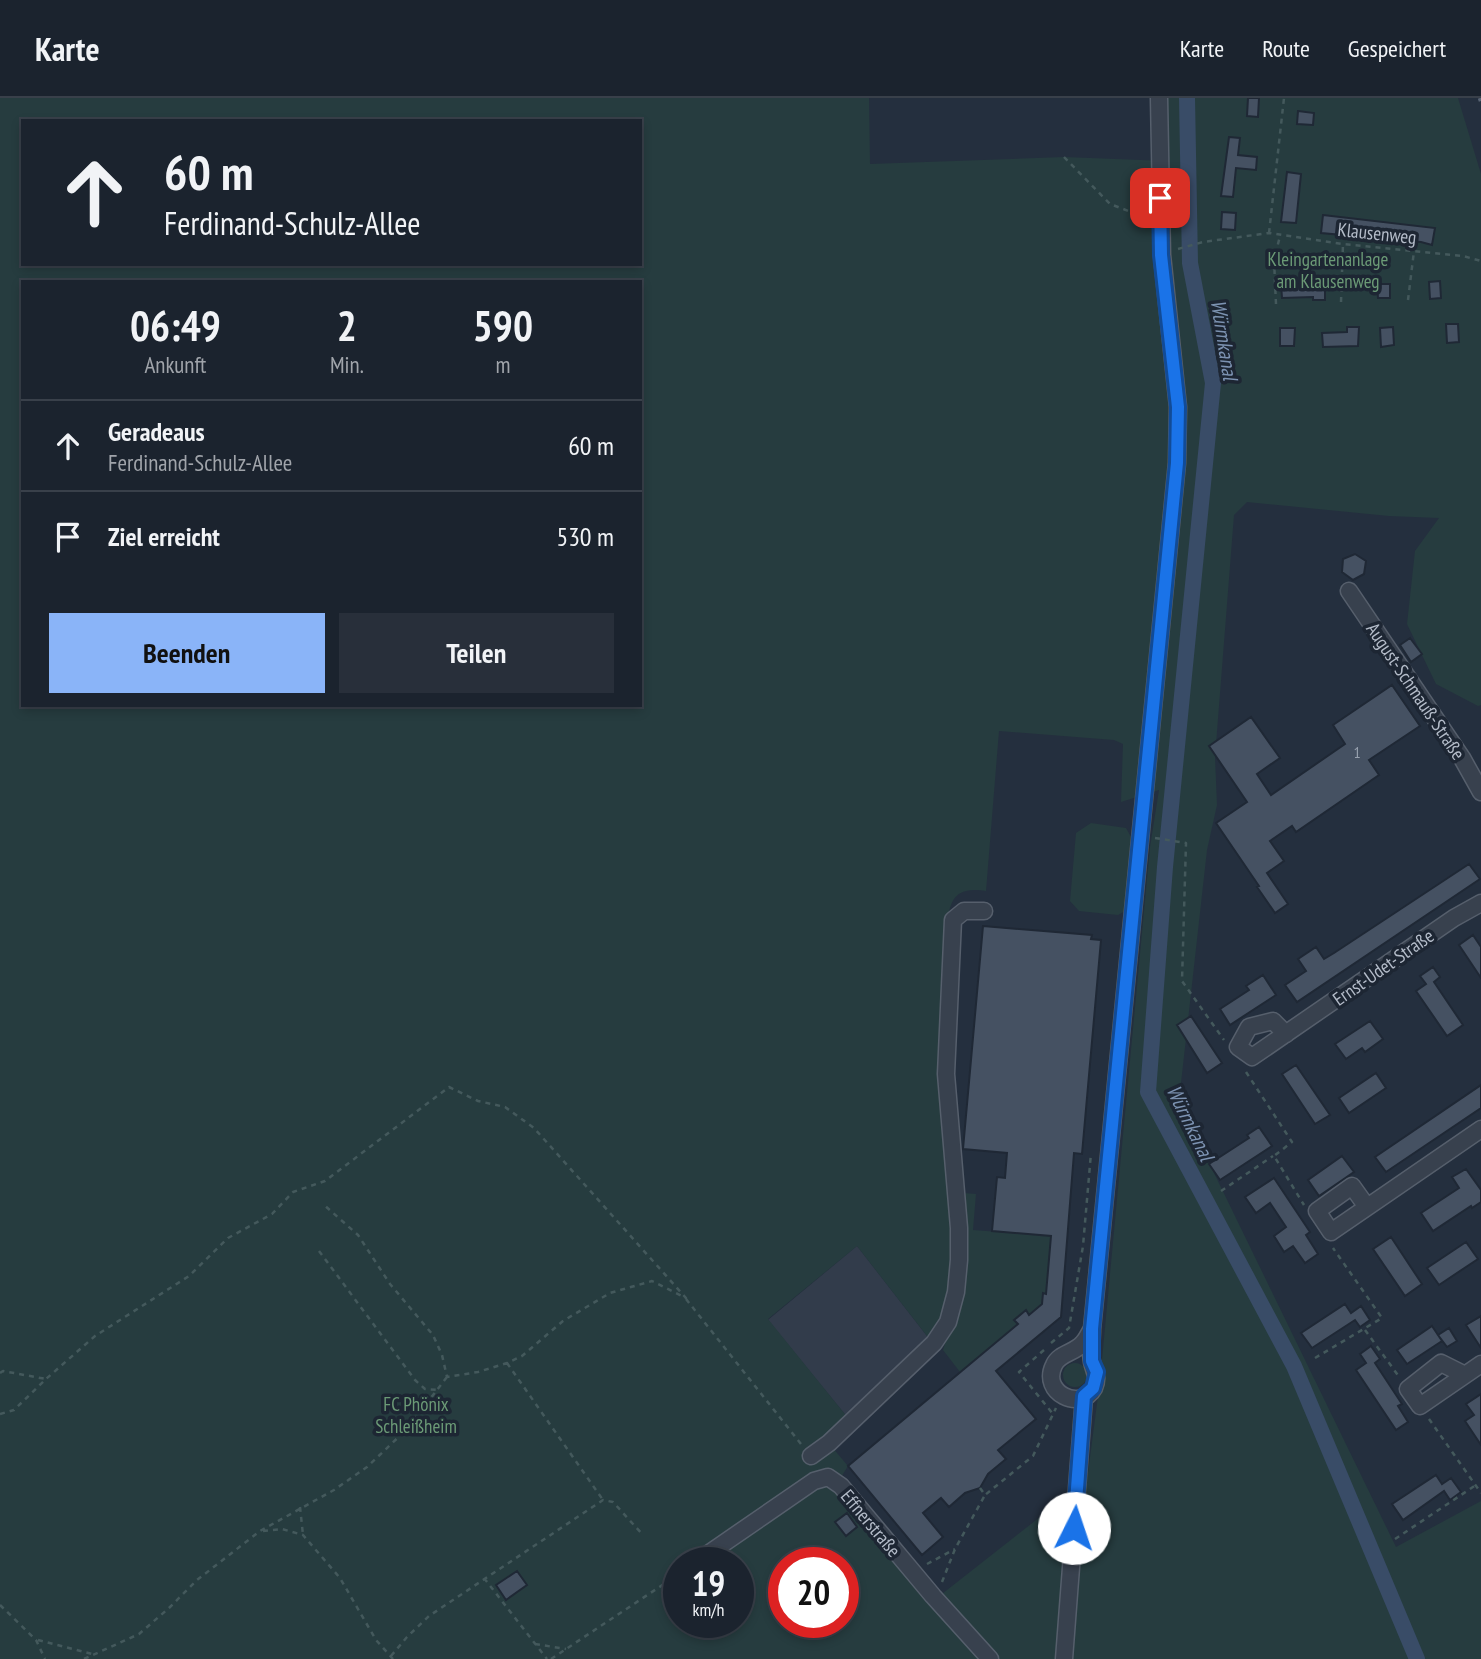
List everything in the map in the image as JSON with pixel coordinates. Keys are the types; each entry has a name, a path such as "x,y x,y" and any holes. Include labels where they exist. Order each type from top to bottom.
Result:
{"street":[{"path":"1092,1329 1083,1343 1055,1362 1051,1373 1052,1384 1060,1395 1072,1399 1084,1396 1093,1388 1097,1372 1092,1361 1092,1329 1177,463 1178,407 1160,223 1159,98"},
{"name":"August-Schmauß-Straße","path":"1349,591 1462,758 1481,792"},
{"name":"Ernst-Udet-Straße","path":"1286,1034 1454,918 1481,903"},
{"path":"811,1456 829,1443 934,1343 948,1322 956,1292 959,1260 946,1074 953,920 964,911 984,911"},
{"path":"1367,1207 1481,1129"},
{"path":"1465,1375 1441,1363 1408,1389 1420,1406 1481,1364"},
{"path":"1064,1659 1084,1396"},
{"name":"Effnerstraße","path":"718,1547 814,1481 828,1476 841,1486 933,1597 990,1659"}],"path":[{"path":"1180,248 1269,233 1283,98"},
{"path":"1064,157 1110,204 1160,223"},
{"name":"Klausenweg","path":"1269,233 1343,244 1463,256 1481,261"},
{"path":"1276,304 1274,260 1280,236"},
{"path":"1341,302 1343,244"},
{"path":"1408,300 1414,251"},
{"path":"1140,836 1186,843 1182,981 1226,1044"},
{"path":"1221,1191 1292,1142 1242,1066"},
{"path":"0,1414 14,1410 95,1336 189,1276 228,1238 272,1214 293,1192 325,1181 449,1087 478,1101 505,1107 534,1128 686,1298 811,1456"},
{"path":"1053,1414 1019,1372 1069,1328 1083,1246 1091,1153"},
{"path":"1274,1156 1310,1213"},
{"path":"84,1659 139,1634 197,1580 260,1531 334,1490 368,1467 406,1430 447,1377 442,1355 433,1335 390,1284 358,1236 323,1204"},
{"path":"1315,1359 1382,1318 1331,1247"},
{"path":"319,1251 415,1380 425,1389 439,1390"},
{"path":"447,1377 478,1372 522,1356 563,1321 610,1293 652,1281 686,1298"},
{"path":"1365,1330 1408,1389"},
{"path":"507,1363 603,1500 613,1502 643,1535"},
{"path":"0,1373 3,1371 46,1379"},
{"path":"933,1597 985,1494 1033,1456 1060,1395"},
{"path":"1420,1406 1481,1493"},
{"path":"1395,1539 1476,1485"},
{"path":"981,1488 985,1494"},
{"path":"260,1531 282,1529 303,1535 340,1578 376,1640 392,1658 407,1637 429,1616 603,1500"},
{"path":"300,1507 303,1535"},
{"path":"913,1572 955,1549"},
{"path":"484,1578 549,1659 663,1585"},
{"path":"0,1605 36,1640 45,1659"},
{"path":"36,1640 92,1654"},
{"path":"535,1644 566,1649"}],"shaded area":[{"path":"857,1246 927,1336 932,1337 848,1418 768,1320"}],"green space":[{"path":"0,98 869,98 870,164 1064,157 1167,161 1167,98 1458,98 1481,174 1481,705 1478,706 1436,684 1407,624 1415,551 1439,518 1389,516 1247,502 1234,515 1215,757 1217,805 1207,850 1179,1101 1396,1547 1481,1501 1481,1659 0,1659","holes":["999,731 1114,740 1123,744 1121,802 1159,790 1150,847 1100,1381 1087,1480 933,1601 835,1487 848,1466 826,1440 848,1418 768,1319 857,1246 927,1336 932,1337 948,1310 955,1222 938,1082 946,929 952,903 960,893 986,891"]},
{"path":"1091,823 1126,828 1131,837 1125,911 1118,915 1079,911 1070,901 1076,833"},
{"path":"961,1187 964,1193 976,1194 973,1230 1051,1236 1046,1294 1043,1294 1042,1304 1029,1315 1026,1311 1018,1324 960,1372 943,1350 955,1312"},
{"path":"1075,1363 1084,1366 1087,1375 1084,1384 1075,1387 1066,1384 1063,1375 1066,1366"}],"building":[{"path":"1248,98 1259,98 1258,117 1247,116"},
{"path":"1298,111 1314,113 1313,125 1297,124"},
{"path":"1229,137 1240,138 1238,155 1257,157 1256,170 1236,168 1233,197 1221,196"},
{"path":"1287,172 1301,174 1296,223 1281,222"},
{"path":"1222,212 1236,213 1235,230 1221,229"},
{"path":"1323,215 1435,228 1432,245 1321,233"},
{"path":"1440,281 1441,298 1430,299 1429,282"},
{"path":"1325,283 1325,300 1313,300 1313,297 1282,298 1281,284"},
{"path":"1377,284 1390,284 1390,298 1378,298"},
{"path":"1446,324 1458,324 1459,342 1447,343"},
{"path":"1347,327 1359,327 1358,346 1323,347 1322,333 1347,332"},
{"path":"1393,327 1394,345 1381,347 1380,328"},
{"path":"1280,328 1295,328 1294,346 1280,346"},
{"path":"1355,554 1366,561 1364,574 1353,580 1342,572 1343,559"},
{"path":"1410,638 1422,654 1411,662 1400,645"},
{"path":"1392,685 1420,726 1369,760 1379,775 1296,832 1292,826 1270,841 1284,861 1267,873 1288,904 1275,913 1216,823 1247,802 1209,746 1251,717 1280,758 1257,774 1271,795 1345,744 1333,725"},
{"path":"1469,864 1480,879 1297,1002 1285,985 1306,971 1298,959 1316,947 1324,959"},
{"path":"983,926 1092,935 1091,939 1101,940 1082,1154 1074,1153 1061,1317 996,1371 1036,1419 998,1450 1006,1459 988,1474 980,1488 965,1493 949,1507 941,1498 923,1513 943,1537 922,1555 848,1466 1018,1324 1014,1320 1026,1310 1029,1315 1042,1304 1043,1293 1046,1294 1051,1236 992,1231 997,1177 1005,1178 1007,1153 963,1149"},
{"path":"1473,935 1481,947 1481,978 1459,945"},
{"path":"1433,967 1440,977 1434,982 1463,1025 1447,1036 1416,991 1426,984 1420,976"},
{"path":"1263,975 1276,995 1230,1025 1220,1009 1249,990 1246,986"},
{"path":"1191,1016 1222,1063 1207,1073 1177,1025"},
{"path":"1370,1021 1383,1039 1365,1052 1362,1048 1346,1059 1335,1044"},
{"path":"1296,1065 1330,1115 1315,1124 1282,1074"},
{"path":"1376,1073 1386,1088 1349,1113 1339,1098"},
{"path":"1481,1085 1481,1108 1386,1172 1375,1157"},
{"path":"1259,1127 1272,1146 1220,1180 1209,1164 1249,1138 1247,1135"},
{"path":"1342,1156 1354,1172 1319,1196 1308,1180"},
{"path":"1466,1169 1481,1190 1481,1202 1433,1231 1421,1213 1459,1188 1452,1177"},
{"path":"1274,1178 1310,1232 1306,1235 1318,1254 1305,1263 1293,1246 1284,1252 1274,1236 1286,1227 1270,1203 1256,1213 1245,1197"},
{"path":"1391,1237 1422,1284 1405,1296 1373,1249"},
{"path":"1466,1242 1478,1259 1439,1285 1427,1268"},
{"path":"1345,1304 1351,1313 1361,1306 1370,1320 1360,1327 1355,1320 1312,1348 1301,1333"},
{"path":"1481,1316 1481,1348 1466,1325"},
{"path":"1432,1326 1442,1341 1407,1364 1397,1350"},
{"path":"1449,1328 1457,1341 1447,1347 1438,1335"},
{"path":"1371,1346 1380,1359 1375,1363 1402,1404 1398,1406 1408,1422 1396,1430 1356,1370 1366,1363 1360,1354"},
{"path":"1481,1394 1481,1445 1465,1421 1474,1415 1466,1404"},
{"path":"1436,1475 1442,1484 1451,1478 1461,1492 1450,1500 1444,1491 1403,1520 1392,1504"},
{"path":"847,1513 857,1527 846,1536 835,1522"},
{"path":"517,1571 527,1585 506,1600 496,1585"}],"waterway":[{"name":"Würmkanal","path":"1187,98 1190,263 1213,383 1165,867 1148,1092 1294,1366 1417,1659"}],"route":[{"path":"1074,1528 1084,1396 1093,1388 1097,1372 1092,1361 1092,1329 1177,463 1178,407 1161,255 1160,198"}],"park label":[{"name":"Kleingartenanlage am Klausenweg","path":"1328,270"},
{"name":"FC Phönix Schleißheim","path":"416,1415"}]}
